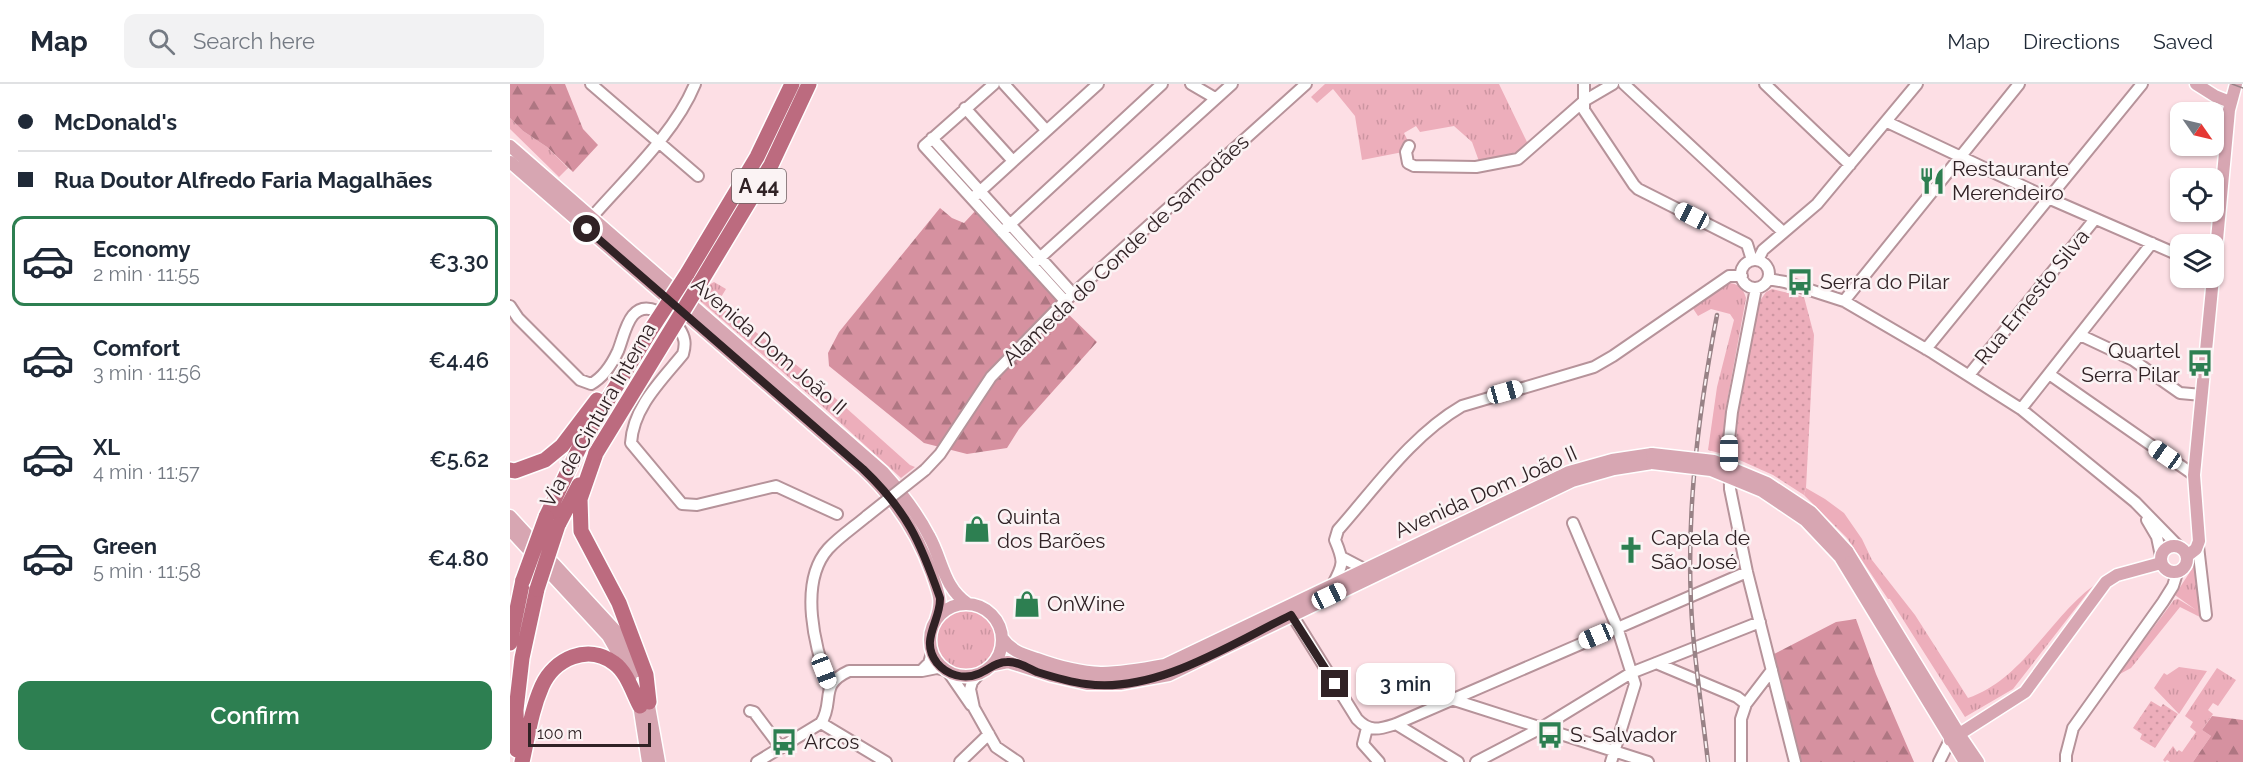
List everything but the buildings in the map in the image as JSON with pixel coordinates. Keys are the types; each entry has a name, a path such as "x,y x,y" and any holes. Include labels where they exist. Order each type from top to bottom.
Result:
{"highway":[{"name":"Via de Cintura Interna","path":"510,643 523,580 552,521 582,442 757,158 792,84"},
{"name":"Via de Cintura Interna","path":"518,762 516,710 522,658 552,521 596,453 771,165 809,84"},
{"path":"510,470 515,471 545,460 562,446 641,345"},
{"path":"596,453 580,499 581,531 619,603 646,675 645,704"},
{"path":"522,762 527,731 542,686 551,671 563,660 582,654 601,656 621,670 645,704"}],"main road":[{"path":"2196,84 2215,96 2236,95 2219,234"},
{"name":"Avenida Dom João II","path":"510,146 883,472 908,501 931,539 952,591 968,604"},
{"name":"Avenida Dom João II","path":"510,162 863,469 885,491 904,516 924,552 940,598 941,606 936,619"},
{"path":"1954,737 2025,692 2106,582 2117,575 2161,559 2166,548 2183,552 2198,546 2194,475 2212,288"},
{"name":"Avenida Dom João II","path":"1002,638 1014,651 1055,666 1088,674 1119,674 1166,665 1572,481 1652,459"},
{"name":"Avenida Dom João II","path":"993,665 1008,662 1087,684 1120,684 1169,675 1333,584 1569,472 1612,460 1652,459 1712,470 1762,491 1805,520 1844,554 1954,737"},
{"path":"510,516 615,630 635,665 659,762"},
{"path":"510,530 608,636 628,668 645,704 648,762"},
{"path":"2161,559 2169,572 2176,573 2184,568 2183,552"},
{"path":"968,604 979,606 997,620 1002,638 1000,652 993,665 978,675 959,676 947,672 937,663 929,641 936,619 950,607 968,604"},
{"path":"1954,737 1965,762"},
{"path":"1954,737 1978,762"}],"street":[{"path":"591,84 698,176"},
{"path":"592,217 658,142 685,103 694,84"},
{"path":"993,84 924,146 1002,232 1036,262 1069,298"},
{"path":"1004,84 1046,130"},
{"path":"972,199 1098,84"},
{"path":"1002,232 1162,84"},
{"path":"1191,84 1215,98"},
{"path":"1036,262 1232,84"},
{"name":"Alameda do Conde de Samodães","path":"829,686 813,620 810,593 815,572 827,550 925,470 940,454 991,376 1069,298 1306,84"},
{"path":"1584,84 1584,110 1638,189 1747,243 1755,260 1767,267 1768,279 1756,288 1748,286 1742,276 1743,268 1755,260 1763,250 1817,204 1917,84"},
{"path":"1409,146 1406,152 1408,163 1414,166 1476,167 1518,159 1584,101 1613,84"},
{"path":"1624,84 1783,232"},
{"path":"1765,84 1850,165"},
{"path":"1844,301 2019,84"},
{"path":"1926,349 2142,84"},
{"path":"965,108 1013,161"},
{"path":"1887,122 2048,198 2170,251"},
{"path":"932,138 1011,225 1036,262"},
{"name":"Rua Ernesto Silva","path":"1969,375 2095,219"},
{"path":"2021,409 2152,243"},
{"path":"1333,584 1342,567 1343,558 1335,540 1338,530 1398,461 1445,416 1462,406 1594,367 1729,276 1742,276"},
{"path":"1768,279 1785,282 1844,301 1969,375 2021,409 2135,502 2183,552"},
{"path":"1756,288 1729,440 1730,489 1747,572 1795,762"},
{"path":"510,306 518,318 580,380 591,384 599,380 608,369 618,352 627,324 634,313 642,308 664,314 680,329 686,347 640,411 631,443 666,486 682,504 688,506 776,486 837,514"},
{"path":"2079,335 2133,360 2180,393 2202,395"},
{"path":"2049,374 2194,475"},
{"path":"2135,502 2157,537 2161,559"},
{"path":"1573,523 1617,627 1635,684 1613,757"},
{"path":"2198,546 2206,615"},
{"path":"1343,558 1364,569"},
{"path":"1289,610 1357,719 1367,728 1377,729 1396,724 1747,572"},
{"path":"2066,762 2073,728 2174,586 2176,573"},
{"path":"1476,762 1541,728 1631,673 1760,622"},
{"path":"922,671 932,653"},
{"path":"1656,663 1737,697 1746,704"},
{"path":"757,762 820,723 825,712 829,686 840,675 849,671 922,671 937,668 947,672 974,708 996,747 1018,762"},
{"path":"1741,762 1741,718 1746,704 1772,670"},
{"path":"974,708 970,689 978,675"},
{"path":"1451,699 1541,728 1613,757 1648,762"},
{"path":"750,711 754,712 781,748"},
{"path":"820,723 886,762"},
{"path":"1396,724 1458,762"},
{"path":"1367,728 1363,744 1379,762"},
{"path":"960,762 989,734"},
{"path":"1939,762 1954,737"}],"green space":[{"path":"510,84 565,84 583,129 598,145 573,172 547,147 523,131 510,118"},
{"path":"1325,84 1499,84 1527,142 1533,143 1518,157 1480,164 1472,142 1454,126 1420,132 1416,126 1404,133 1409,143 1403,152 1362,160 1355,116 1333,89 1317,103 1311,97"},
{"path":"510,118 523,131 547,147 568,168 559,177 510,129"},
{"path":"940,208 952,218 964,223 977,209 1058,290 1065,311 1097,342 1019,429 1007,448 967,454 924,443 829,366 828,353 839,332"},
{"path":"714,282 726,289 718,302 725,311 741,320 816,381 915,467 901,478 698,299 707,286"},
{"path":"1725,283 1739,286 1746,298 1725,413 1723,454 1708,450 1717,387 1734,320 1730,314 1711,309 1698,316 1692,307"},
{"path":"1772,289 1804,297 1814,335 1804,495 1773,475 1735,458 1738,415 1757,305 1766,292"},
{"path":"1806,488 1844,513 1862,539 1872,560 1915,615 1968,698 2005,677 2093,586 2013,689 1965,717 1890,599 1847,538 1804,495"},
{"path":"2197,561 2204,616 2202,618 2180,607 2131,668 2118,675 2174,600 2178,599 2196,610 2175,595"},
{"path":"966,610 983,615 991,623 996,640 991,657 983,665 966,670 949,665 941,657 936,640 941,623 949,615"},
{"path":"1856,619 1876,674 1914,762 1799,762 1774,654 1836,622"},
{"path":"2179,667 2207,671 2179,714 2154,688 2164,673 2167,675"},
{"path":"2217,668 2236,680 2218,706 2213,703 2208,710 2213,714 2202,730 2211,736 2193,762 2167,760 2165,762 2163,760 2173,746 2177,752 2179,750 2182,752 2196,732 2190,727 2193,722 2185,716"},
{"path":"2151,701 2161,707 2163,704 2178,714 2155,748 2140,739 2142,734 2133,728"},
{"path":"2212,716 2243,720 2243,762 2193,762 2211,736 2202,730"}],"tram line":[{"path":"2232,84 2243,88"}],"railway":[{"path":"1708,762 1693,634 1690,554 1698,434 1717,315"}],"place":[{"name":"Restaurante Merendeiro","path":"1932,181"},
{"name":"Serra do Pilar","path":"1800,282"},
{"name":"Quartel Serra Pilar","path":"2200,363"},
{"name":"Quinta dos Barões","path":"977,529"},
{"name":"Capela de São José","path":"1631,550"},
{"name":"OnWine","path":"1027,604"},
{"name":"S. Salvador","path":"1550,735"},
{"name":"Arcos","path":"784,742"}],"route":[{"path":"587,229 863,469 897,505 918,538 940,598 941,606 929,641 937,663 949,673 959,676 978,675 993,665 1008,662 1087,684 1120,684 1169,675 1291,615 1335,684"}]}
